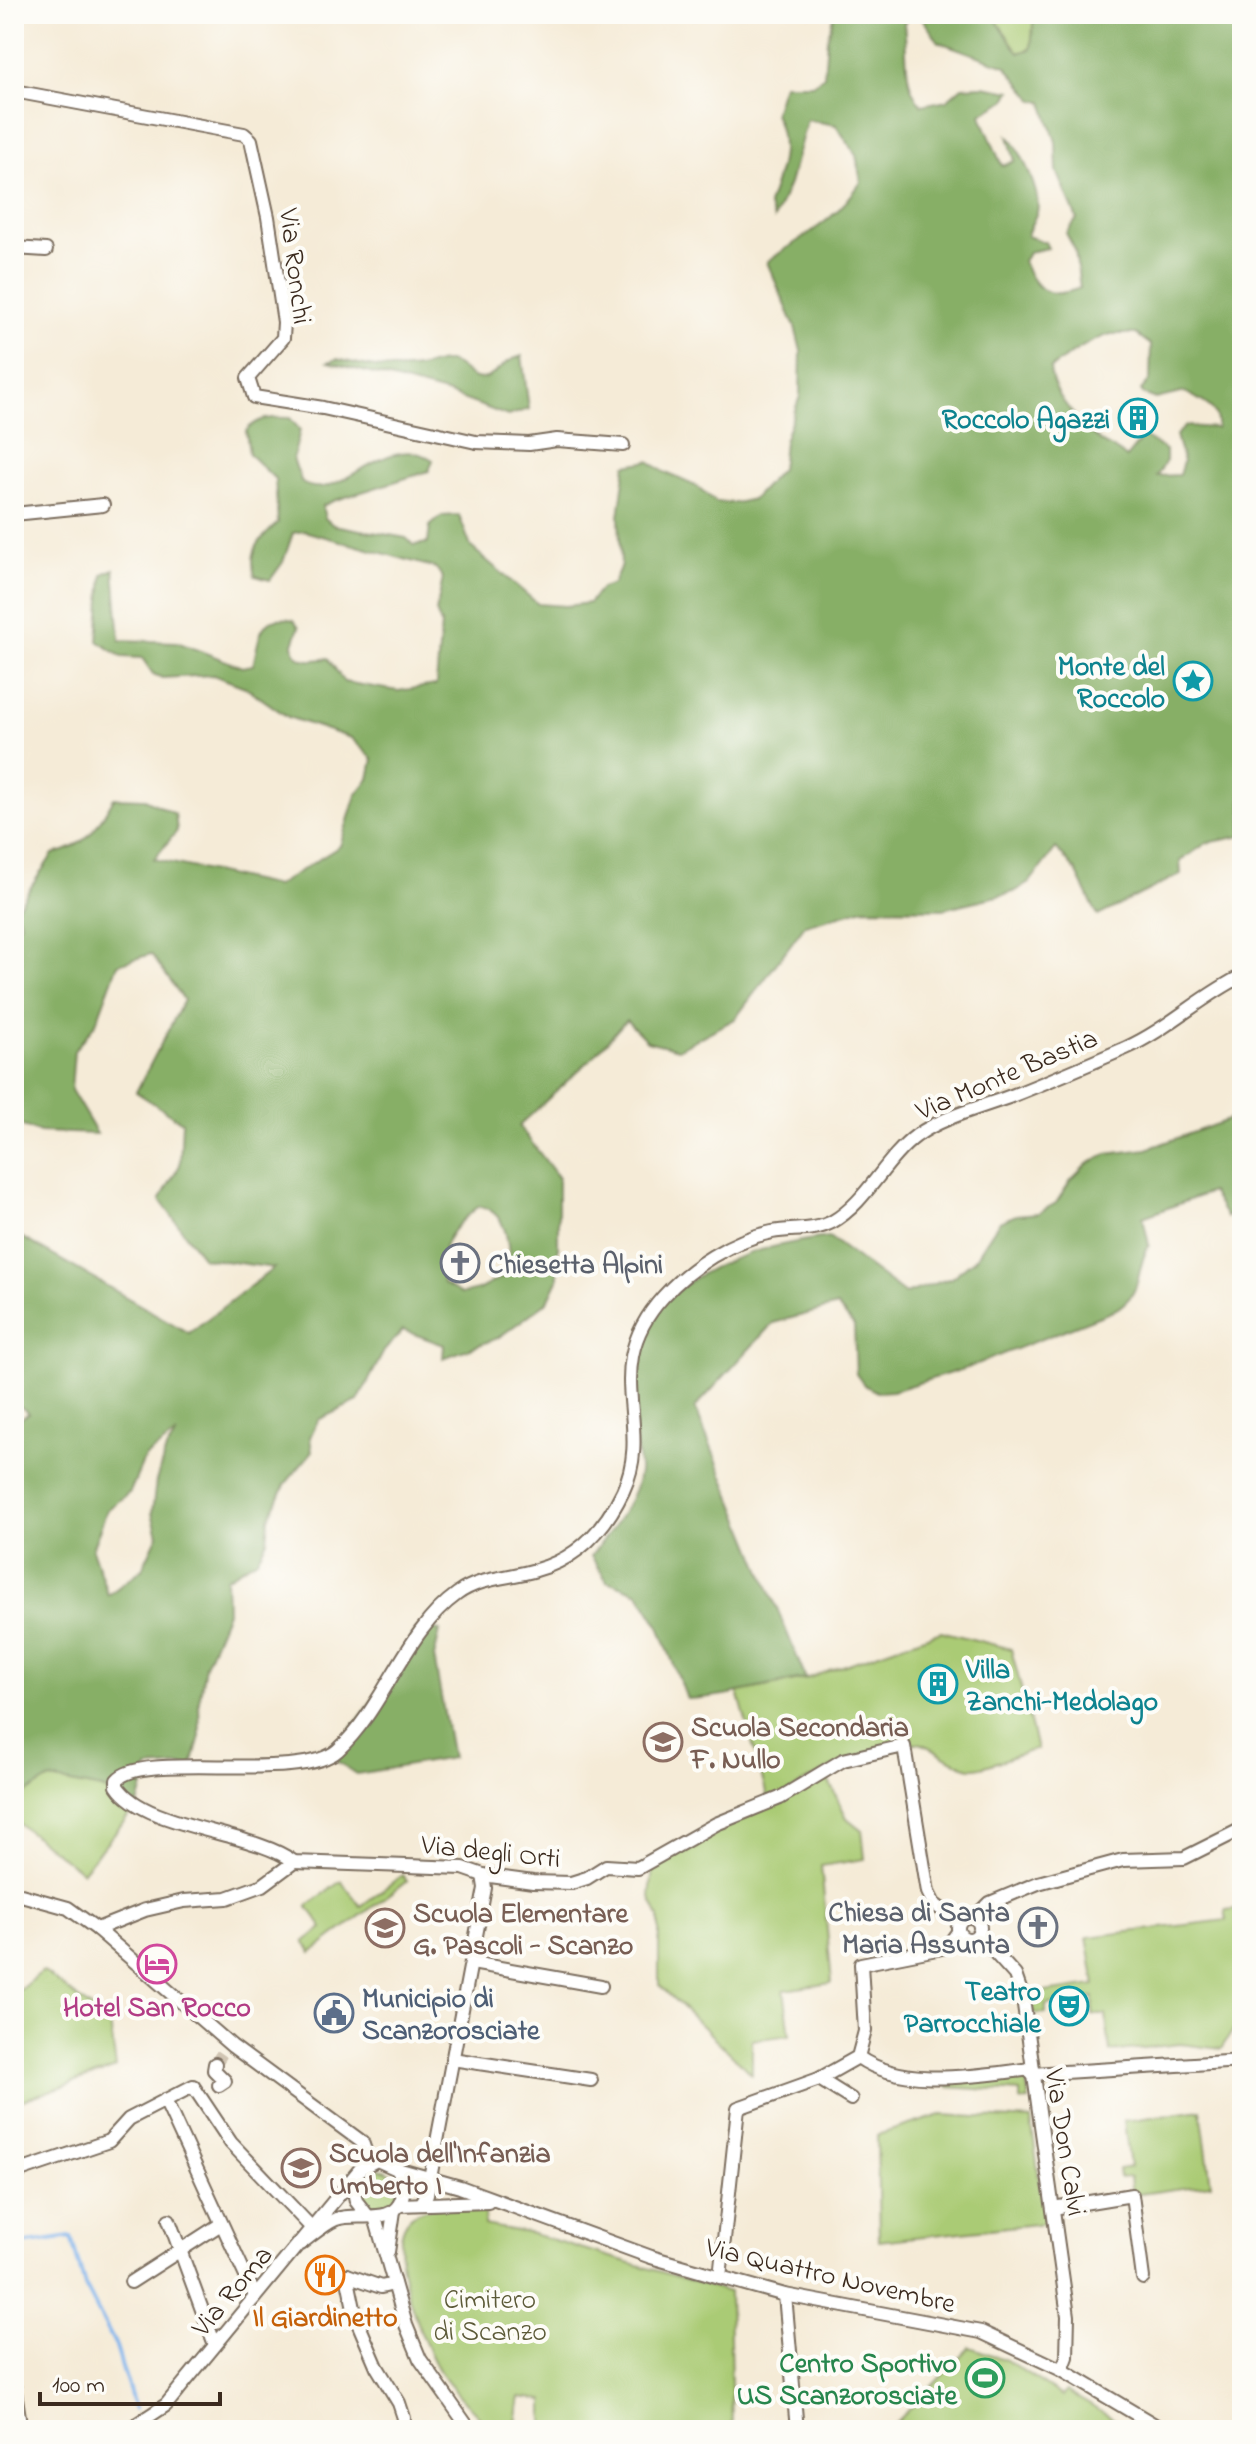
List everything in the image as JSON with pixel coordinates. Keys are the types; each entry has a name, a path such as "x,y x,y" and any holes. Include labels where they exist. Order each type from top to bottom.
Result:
{"street":[{"name":"Via Ronchi","path":"14,91 244,134 251,140 268,217 284,322 283,338 248,378 254,397 476,442 529,444 557,440 623,445"},
{"path":"14,248 46,250"},
{"path":"14,514 103,505"},
{"name":"Via Monte Bastia","path":"294,1862 272,1847 210,1834 129,1800 117,1786 117,1780 129,1772 180,1767 306,1764 336,1753 371,1713 435,1611 460,1591 491,1579 537,1570 570,1557 592,1539 622,1493 629,1474 633,1443 628,1386 630,1358 644,1319 680,1278 734,1244 773,1232 826,1225 847,1213 918,1135 1129,1046 1165,1027 1210,992 1242,976"},
{"name":"Via degli Orti","path":"294,1862 463,1868 483,1875 571,1883 606,1866 638,1868 716,1824 780,1798 843,1760 904,1746 928,1892 934,1904 959,1927"},
{"path":"975,1918 990,1903 1038,1883 1123,1860 1184,1858 1242,1829"},
{"path":"97,1929 145,1910 184,1901 227,1898 263,1885 294,1862"},
{"path":"422,2203 430,2178 472,1963 485,1888 483,1875"},
{"path":"14,1882 18,1896 68,1908 97,1929 229,2047 362,2142 369,2162"},
{"path":"720,2277 738,2108 819,2079 858,2057 865,2031 861,1964 947,1947 959,1927 969,1917 979,1923 978,1934 964,1939 959,1927"},
{"name":"Via Don Calvi","path":"978,1934 1015,1975 1023,1998 1068,2316 1067,2357 1062,2370"},
{"path":"472,1963 601,1986"},
{"path":"858,2057 887,2074 986,2074 1242,2065"},
{"path":"452,2059 591,2080"},
{"path":"215,2064 214,2070 225,2081 219,2085"},
{"path":"819,2079 851,2099"},
{"path":"14,2173 109,2141 129,2119 193,2086 231,2143 311,2227"},
{"path":"165,2100 255,2296"},
{"path":"387,2255 396,2208 404,2186 397,2169 386,2162 369,2162 352,2182 356,2201 371,2216 387,2255 420,2359 470,2430"},
{"name":"Via Quattro Novembre","path":"397,2169 651,2257 720,2277 785,2295 981,2332 1062,2370 1163,2430"},
{"name":"Via Roma","path":"128,2430 166,2405 311,2227 352,2182"},
{"path":"1053,2208 1132,2195 1143,2278"},
{"name":"Via Quattro Novembre","path":"396,2208 422,2203 496,2202"},
{"path":"371,2216 396,2208"},
{"name":"Via Roma","path":"300,2244 335,2219 371,2216"},
{"path":"169,2220 215,2345"},
{"path":"131,2282 221,2224"},
{"path":"394,2284 381,2287 347,2275 356,2318 377,2367 399,2403 404,2418 402,2430"},
{"path":"785,2295 797,2430"},
{"path":"14,2385 21,2430"}],"green space":[{"path":"834,14 911,14 904,24 907,68 911,88 922,105 947,100 962,87 983,86 1011,91 1006,100 981,114 1002,166 1015,161 1008,136 1024,161 1033,184 1038,204 1027,236 1045,242 1048,248 1029,252 1023,261 1038,286 1045,291 1060,293 1080,288 1075,250 1066,233 1077,219 1057,171 1056,142 1043,102 1034,100 1006,66 939,42 919,14 992,14 1019,53 1031,49 1034,14 1242,14 1242,836 1207,843 1180,861 1181,874 1098,916 1076,871 1056,848 1029,883 1014,892 943,909 864,908 805,925 735,1019 678,1049 647,1041 626,1020 595,1055 519,1126 558,1177 558,1280 548,1301 498,1338 443,1358 444,1345 403,1330 384,1351 358,1401 318,1420 310,1437 312,1452 286,1483 269,1518 267,1541 257,1559 226,1578 227,1612 205,1665 199,1703 200,1736 192,1765 148,1768 138,1805 102,1789 50,1779 21,1796 14,1809 14,1423 29,1413 14,1402 14,1233 189,1333 274,1268 203,1258 160,1200 180,1165 182,1122 136,1092 184,1000 151,954 118,964 96,1023 74,1051 71,1090 97,1134 40,1132 14,1123 14,932 21,923 15,911 53,854 83,841 114,798 145,799 175,814 177,831 154,859 276,886 340,846 356,795 369,779 373,759 351,738 288,717 245,687 213,675 162,678 153,674 142,658 122,657 98,641 103,574 114,569 120,640 177,642 242,667 253,665 260,637 267,624 273,620 294,620 299,627 294,650 301,658 328,658 344,682 398,691 436,685 441,624 436,612 443,578 436,568 304,531 293,533 283,562 270,580 255,576 254,552 278,523 275,479 249,454 246,431 260,420 290,418 300,430 293,459 302,483 317,487 332,485 397,453 415,453 433,460 429,471 322,506 325,518 333,525 406,538 414,545 428,543 430,526 442,516 459,515 471,547 538,604 566,606 589,603 601,588 613,584 621,565 619,516 626,465 649,461 664,472 698,487 716,502 735,503 753,499 781,469 784,441 800,396 801,351 795,327 767,262 829,219 861,182 856,155 836,125 807,120 789,184 774,219 768,205 781,159 781,137 774,113 783,84 812,84 824,76 827,40","holes":["1111,334 1136,334 1151,345 1150,380 1141,390 1143,394 1156,399 1185,392 1215,414 1217,428 1186,426 1176,435 1183,462 1179,475 1157,476 1166,461 1166,450 1143,437 1126,458 1103,443 1076,418 1056,389 1050,369 1079,348","479,1206 496,1215 502,1223 508,1242 510,1273 478,1290 461,1294 443,1283 442,1258 448,1238","177,1434 166,1450 156,1481 152,1513 158,1535 142,1569 108,1595 92,1549 107,1510 130,1492 145,1457"]},
{"path":"992,14 1034,14 1031,49 1019,53"},
{"path":"522,356 529,409 508,416 449,394 328,362 337,359 398,369 448,362 480,379"},
{"path":"1242,1115 1242,1210 1226,1217 1211,1192 1143,1217 1149,1245 1135,1289 1113,1311 967,1368 892,1391 877,1392 864,1385 856,1374 854,1326 837,1306 773,1323 695,1408 806,1679 687,1699 658,1624 639,1593 607,1581 591,1556 620,1517 637,1483 639,1465 633,1425 636,1374 645,1332 660,1303 698,1276 733,1259 770,1247 829,1237 905,1294 951,1278 975,1259 999,1222 1016,1215 1038,1213 1056,1203 1071,1180 1087,1164 1107,1154 1147,1149"},
{"path":"418,1627 440,1631 434,1657 452,1758 357,1774 330,1757 367,1708"},
{"path":"941,1631 1011,1649 1037,1749 972,1768 922,1744 897,1745 840,1764 769,1803 738,1692 806,1679"},
{"path":"826,1776 847,1818 862,1830 865,1859 821,1866 832,1983 784,1990 790,2035 752,2040 752,2074 659,1985 659,1917 650,1898 653,1864"},
{"path":"50,1779 102,1789 138,1805 82,1872 20,1825 14,1809 21,1796"},
{"path":"402,1875 407,1881 312,1952 304,1942 323,1928 307,1906 341,1881 361,1906"},
{"path":"1242,1908 1242,2016 1221,2049 1180,2044 1110,2052 1106,2015 1093,2015 1094,1997 1046,2005 1046,2013 1034,2014 1030,1994 1095,1985 1087,1937 1227,1920 1225,1910"},
{"path":"43,1971 110,2023 116,2068 14,2103 14,1994"},
{"path":"1025,2074 1029,2100 1020,2101 1020,2092 948,2087 948,2079"},
{"path":"1201,2110 1211,2184 1132,2195 1130,2177 1120,2178 1119,2169 1130,2167 1124,2121"},
{"path":"941,2115 1031,2120 1045,2223 879,2241 877,2135"},
{"path":"378,2169 392,2175 398,2189 392,2203 378,2209 364,2203 358,2189 364,2175"},
{"name":"Cimitero di Scanzo","path":"448,2206 485,2207 484,2225 533,2234 729,2292 732,2430 544,2430 544,2400 520,2397 515,2430 491,2430 442,2375 434,2361 408,2293 401,2246 404,2227 413,2215 421,2211"},
{"name":"Centro Sportivo US Scanzorosciate","path":"970,2347 1006,2360 1062,2396 1066,2391 1132,2430 889,2430"}],"waterway":[{"path":"14,2245 71,2237 85,2286 115,2344 135,2409"}],"tunnel":[{"path":"215,2064 226,2048"}],"place":[{"name":"Roccolo Agazzi","path":"1138,418"},
{"name":"Monte del Roccolo","path":"1193,681"},
{"name":"Chiesetta Alpini","path":"460,1263"},
{"name":"Villa Zanchi-Medolago","path":"938,1684"},
{"name":"Scuola Secondaria F. Nullo","path":"663,1742"},
{"name":"Chiesa di Santa Maria Assunta","path":"1038,1927"},
{"name":"Scuola Elementare G. Pascoli - Scanzo","path":"385,1928"},
{"name":"Hotel San Rocco","path":"157,1964"},
{"name":"Teatro Parrocchiale","path":"1069,2006"},
{"name":"Municipio di Scanzorosciate","path":"334,2013"},
{"name":"Scuola dell'Infanzia Umberto I","path":"301,2168"},
{"name":"Il Giardinetto","path":"325,2275"},
{"name":"Centro Sportivo US Scanzorosciate","path":"985,2378"}]}
